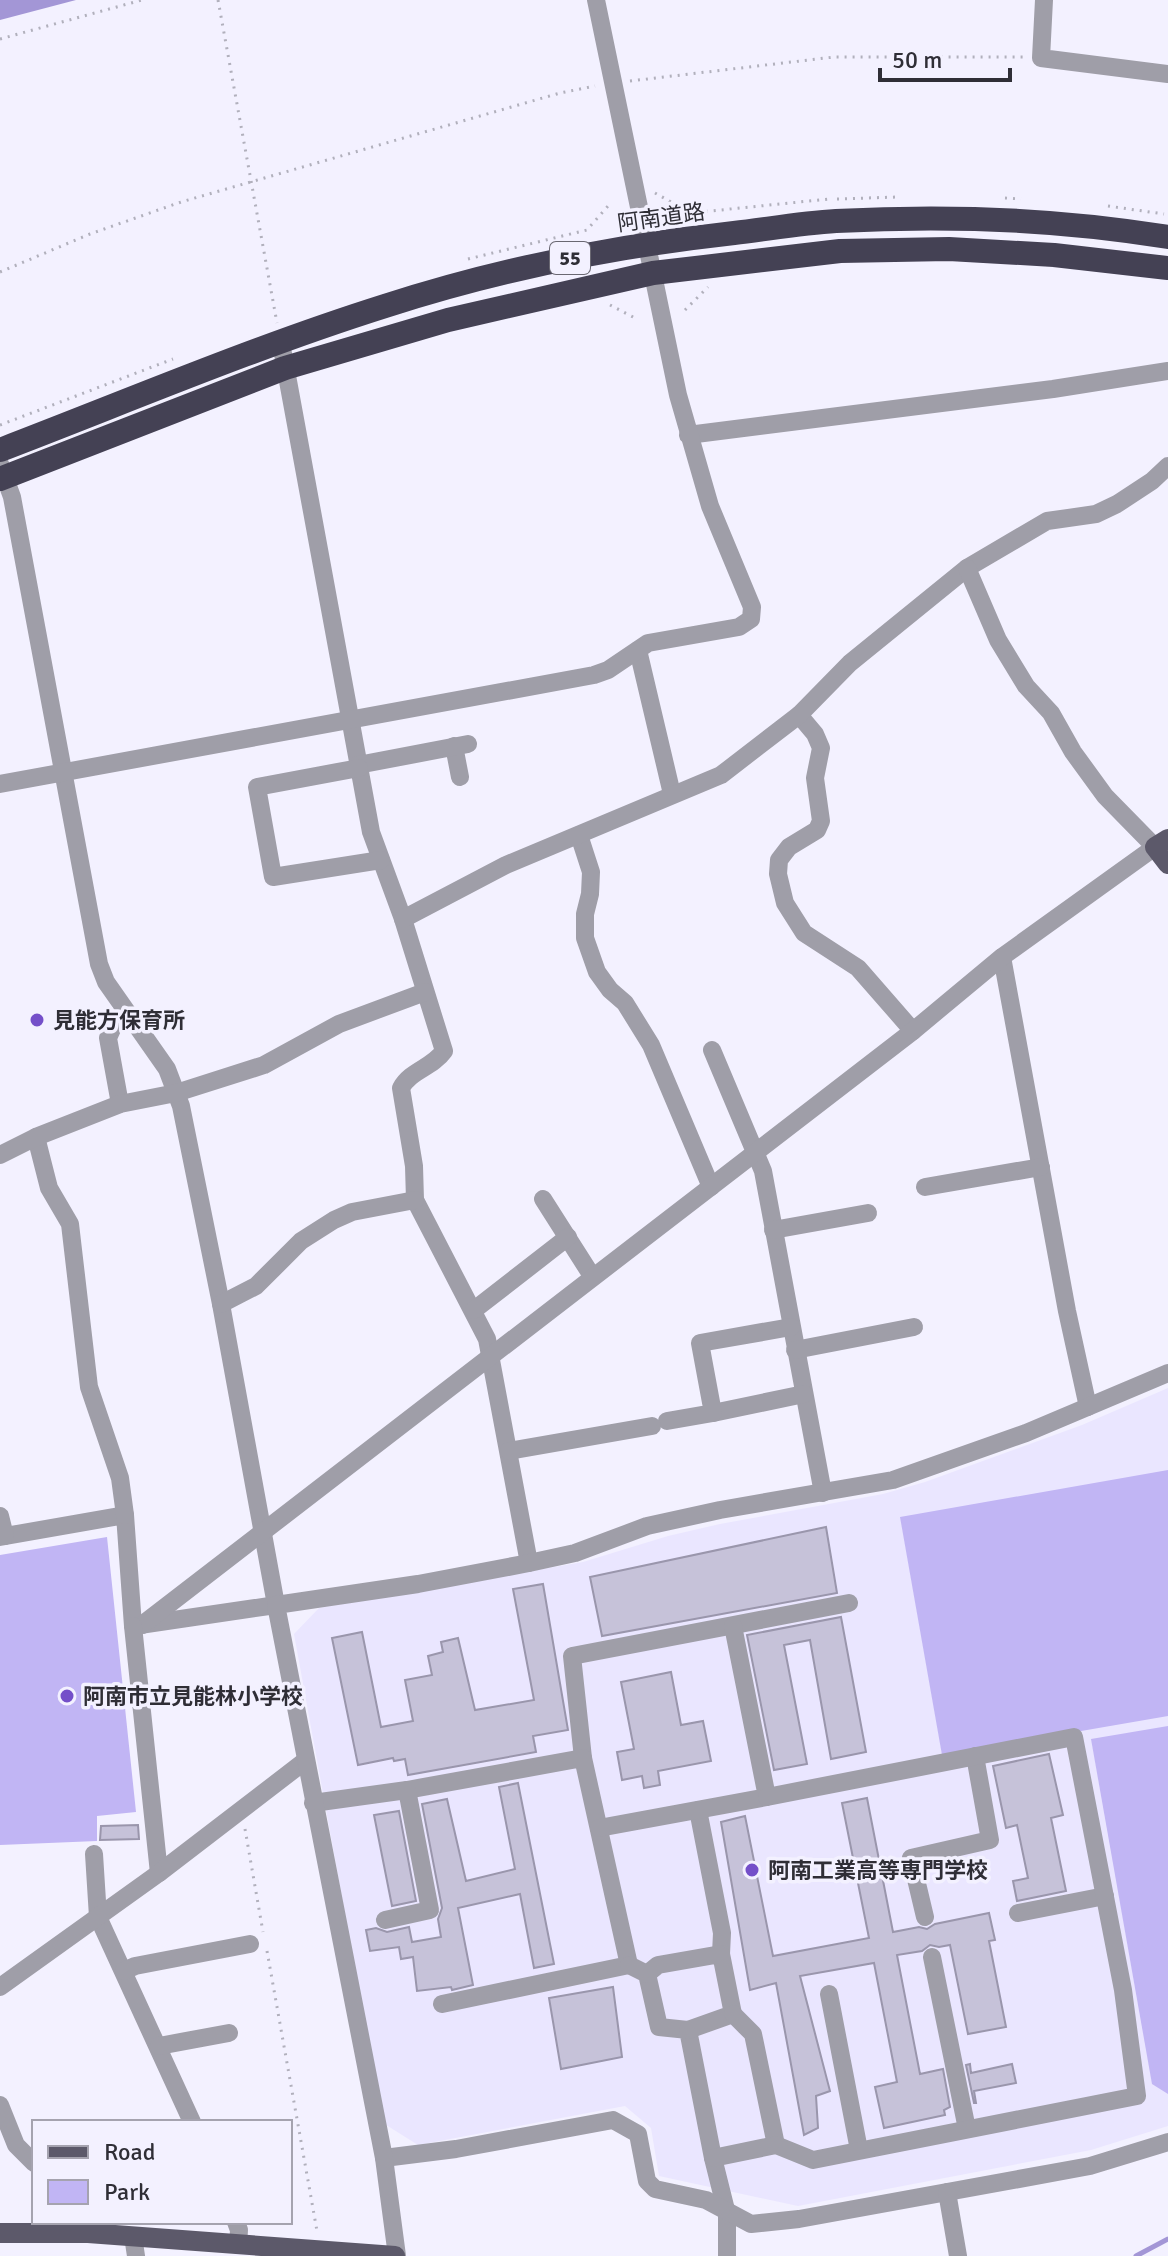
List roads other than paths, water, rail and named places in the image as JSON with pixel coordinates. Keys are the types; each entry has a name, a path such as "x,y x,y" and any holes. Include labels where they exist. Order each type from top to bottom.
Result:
{"highway":[{"name":"阿南道路","path":"0,450 387,305 538,265 647,243 833,221 910,218 1024,221 1115,228 1168,237"},
{"name":"55","path":"2,473 285,368 448,320 653,273 840,251 949,249 1054,255 1168,268"}],"main road":[{"path":"1162,843 1168,864"},
{"path":"0,2233 86,2227 135,2246 238,2245 323,2254 396,2256"}],"street":[{"path":"0,784 594,675 608,670 648,643 739,627 751,619 752,607 710,506 688,435 660,315 596,0"},
{"path":"1044,0 1041,58 1168,74"},
{"path":"281,343 371,832 403,919 444,1051 437,1060 407,1077 401,1088 414,1166 415,1200 487,1339 529,1563"},
{"path":"688,435 1168,371"},
{"path":"403,919 506,865 721,775 799,715 850,663 967,568 1047,521 1096,514 1117,504 1152,481 1168,466"},
{"path":"2,473 12,497 99,964 106,982 167,1069 181,1106 221,1304 313,1803 384,2158 396,2256"},
{"path":"138,1626 913,1031 1002,957 1162,843 1105,796 1073,752 1051,713 1026,686 998,640 967,568"},
{"path":"638,650 672,794"},
{"path":"799,715 815,734 821,748 815,778 821,821 817,830 789,847 779,860 778,874 785,903 804,933 858,968 913,1031"},
{"path":"381,860 273,877 257,787 461,745 460,777"},
{"path":"579,835 591,872 585,938 597,972 610,990 625,1003 651,1045 711,1187"},
{"path":"1002,957 1067,1311 1088,1407"},
{"path":"0,1155 36,1137 120,1104 176,1093 264,1065 339,1024 425,992"},
{"path":"120,1104 108,1038 116,1020 129,1015"},
{"path":"712,1050 763,1171 823,1493"},
{"path":"36,1137 49,1188 70,1224 89,1387 120,1478 138,1626 159,1873"},
{"path":"925,1187 1041,1167"},
{"path":"543,1199 592,1276"},
{"path":"221,1304 256,1286 301,1241 334,1220 352,1212 415,1200"},
{"path":"773,1230 868,1213"},
{"path":"474,1310 568,1237"},
{"path":"713,1413 700,1343 791,1327"},
{"path":"795,1350 914,1327"},
{"path":"138,1626 418,1584 529,1563 575,1553 647,1526 893,1480 1026,1433 1168,1373"},
{"path":"509,1451 804,1394"},
{"path":"0,1516 2,1536 125,1515"},
{"path":"629,1965 583,1758 572,1656 849,1603"},
{"path":"733,1626 767,1797"},
{"path":"599,1828 1074,1737 1123,1990 1137,2096 813,2160 776,2145 713,2158"},
{"path":"925,1917 911,1858 990,1840 975,1756"},
{"path":"313,1803 407,1790 583,1758"},
{"path":"0,1987 159,1873 305,1761"},
{"path":"385,1920 430,1910 407,1790"},
{"path":"698,1810 722,1933 721,1954 733,2014 753,2034 776,2145"},
{"path":"94,1854 98,1917 191,2120"},
{"path":"1018,1913 1105,1896"},
{"path":"124,1971 135,1966 250,1944"},
{"path":"647,1974 658,1965 721,1954"},
{"path":"932,1957 967,2129"},
{"path":"442,2004 629,1965 647,1974"},
{"path":"647,1974 659,2027 688,2030 733,2014"},
{"path":"829,1994 859,2150"},
{"path":"688,2030 727,2214 727,2256"},
{"path":"159,2046 229,2033"},
{"path":"0,2105 16,2145 32,2161"},
{"path":"384,2158 456,2149 613,2120 638,2134 647,2181 655,2189 706,2200 727,2214 751,2224 799,2219 1090,2166 1168,2142"},
{"path":"947,2192 958,2256"},
{"path":"237,2224 238,2245"}],"waterway":[{"path":"1136,2256 1168,2239"}],"place":[{"name":"見能方保育所","path":"37,1020"},
{"name":"阿南市立見能林小学校","path":"67,1696"},
{"name":"阿南工業高等専門学校","path":"752,1870"}]}
